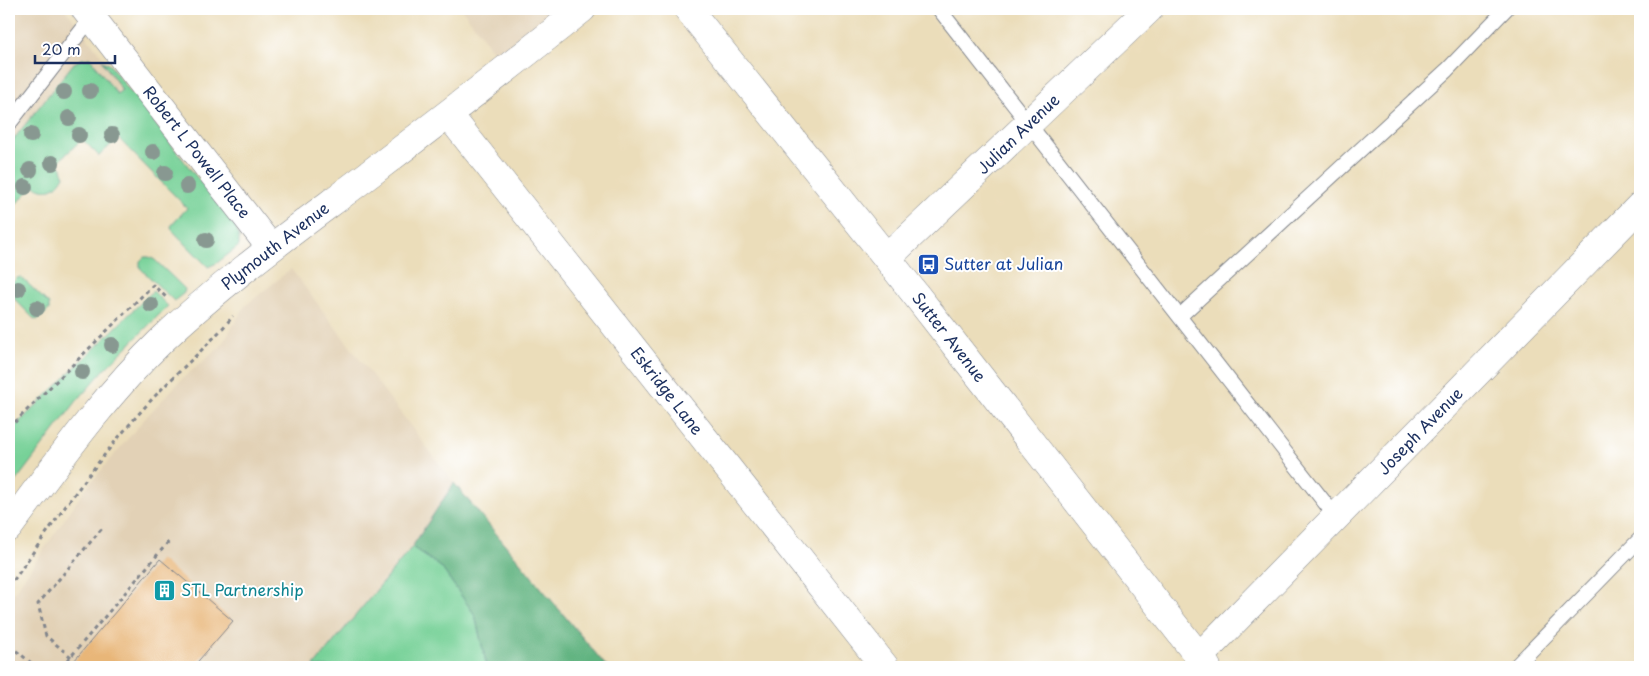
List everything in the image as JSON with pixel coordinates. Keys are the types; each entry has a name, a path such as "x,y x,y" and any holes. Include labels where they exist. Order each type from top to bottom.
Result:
{"street":[{"name":"Plymouth Avenue","path":"9,527 108,397 169,335 212,296 582,9"},
{"name":"Sutter Avenue","path":"688,9 887,258 1203,662"},
{"name":"Julian Avenue","path":"887,258 1149,9"},
{"name":"Robert L Powell Place","path":"89,13 272,248"},
{"name":"Eskridge Lane","path":"448,114 885,667"},
{"name":"Joseph Avenue","path":"1203,662 1336,517 1640,206"}],"lane":[{"path":"939,9 1336,517"},
{"path":"1180,316 1447,70 1506,9"},
{"path":"9,124 89,13"},
{"path":"1515,667 1640,539"}],"path":[{"path":"9,428 153,285 167,299"},
{"path":"9,587 90,472 144,408 208,345 237,310"},
{"path":"70,657 46,636 38,604 104,526"},
{"path":"62,667 170,540"},
{"path":"9,648 13,648 36,667"}],"shaded area":[{"path":"9,9 65,9 126,87 9,196"},
{"path":"462,9 557,9 496,55"},
{"path":"291,269 454,483 412,547 313,667 9,667 9,600 86,488 148,415 183,378 220,347 245,306"}],"green space":[{"path":"90,58 117,94 122,90 102,61 109,64 236,228 239,246 217,263 208,267 172,230 171,226 187,208 118,138 99,156 82,139 57,163 62,168 64,176 55,187 48,190 34,186 9,211 9,145 74,63"},
{"path":"144,257 155,260 185,289 184,293 174,301 140,268 140,261"},
{"path":"21,277 49,304 49,310 37,320 9,293 9,286 17,278"},
{"path":"153,291 168,306 104,370 76,402 9,490 9,432"},
{"path":"454,483 607,667 487,667 475,615 441,567 412,547"},
{"path":"412,547 441,567 475,615 487,667 313,667"}],"building":[{"name":"STL Partnership","path":"160,559 233,621 193,667 81,667 74,661"}],"place":[{"name":"Sutter at Julian","path":"928,264"},
{"name":"STL Partnership","path":"165,590"}]}
